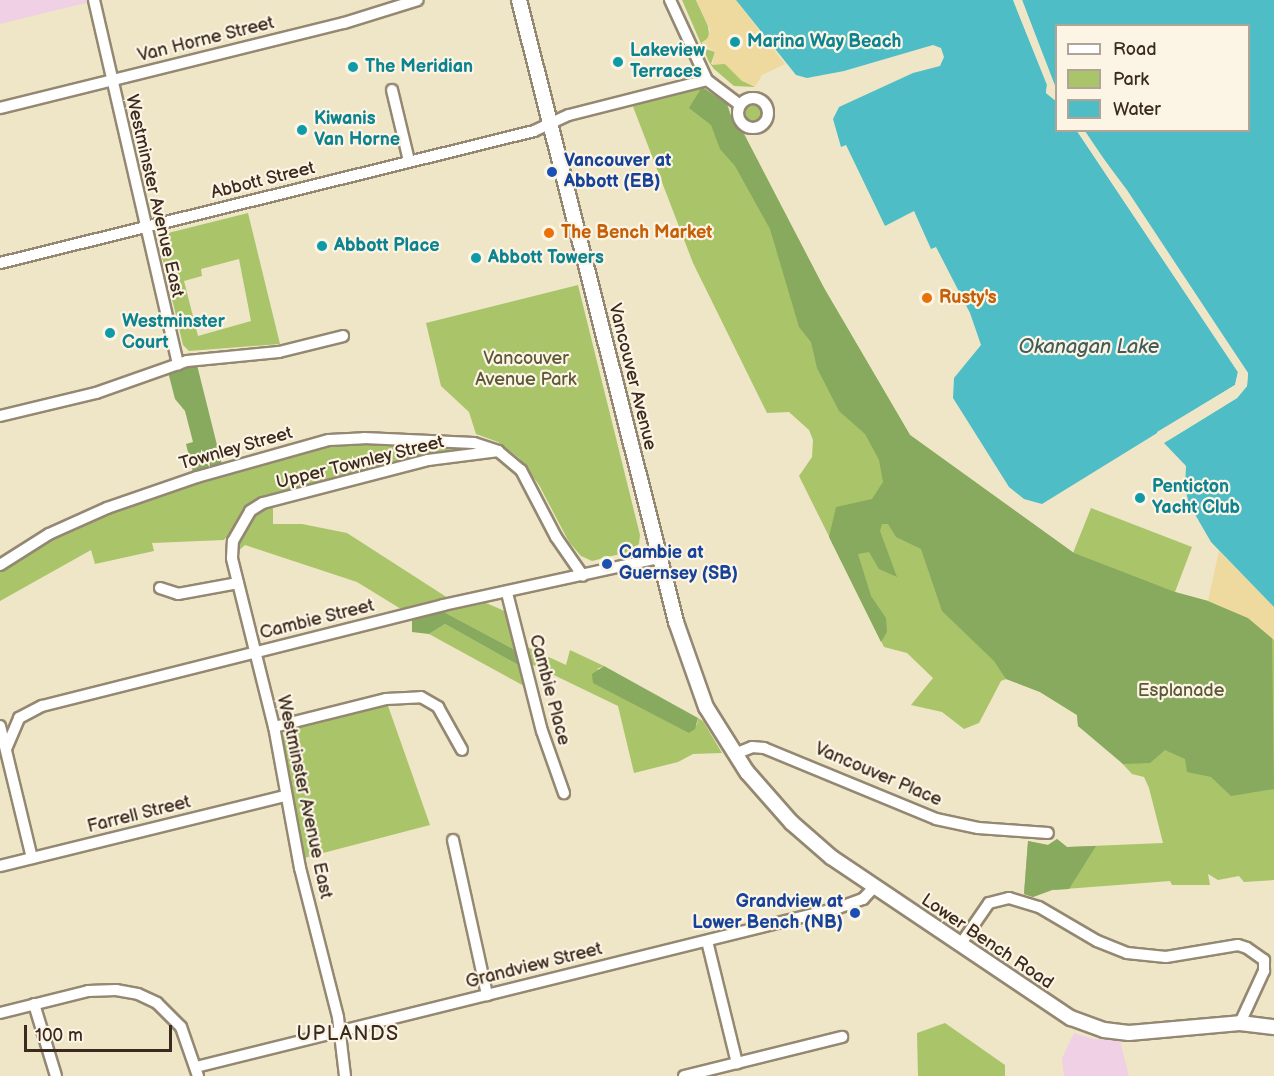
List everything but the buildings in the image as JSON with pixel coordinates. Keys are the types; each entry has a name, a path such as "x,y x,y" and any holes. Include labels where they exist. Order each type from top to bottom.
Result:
{"street":[{"name":"Westminster Avenue East","path":"94,0 110,67 110,81 178,364"},
{"name":"Van Horne Street","path":"0,108 344,23 418,0"},
{"name":"Vancouver Avenue","path":"519,0 659,558 697,685 735,754"},
{"path":"670,0 706,80 740,105"},
{"name":"Abbott Street","path":"0,263 409,161 550,124 569,115 706,80"},
{"path":"392,90 409,161"},
{"path":"0,416 96,393 178,364 279,352 343,336"},
{"name":"Townley Street","path":"0,565 49,534 107,508 197,477 329,440 364,438 474,443 498,451"},
{"path":"498,451 521,470 556,537 583,576"},
{"name":"Upper Townley Street","path":"239,526 250,511 263,503 428,460 498,451"},
{"name":"Westminster Avenue East","path":"239,526 232,558 274,726 300,868 339,1030 345,1076"},
{"name":"Cambie Street","path":"6,749 16,723 36,708 443,605 507,593 659,558"},
{"path":"159,588 178,594 238,583"},
{"name":"Cambie Place","path":"507,593 542,731 564,793"},
{"path":"274,726 386,699 421,697 438,707 462,750"},
{"path":"0,726 32,858"},
{"name":"Vancouver Place","path":"735,754 752,747 764,748 936,819 978,828 1048,833"},
{"name":"Lower Bench Road","path":"735,754 792,823 874,887 1052,1007 1104,1030 1130,1033 1240,1023 1274,1027"},
{"name":"Farrell Street","path":"0,866 286,796"},
{"path":"453,840 487,995"},
{"name":"Grandview Street","path":"197,1072 339,1030 848,905 863,899 874,887"},
{"path":"960,945 989,903 1009,898 1040,907 1097,941 1127,953 1166,957 1238,945 1269,959 1240,1023"},
{"path":"707,941 737,1063"},
{"path":"0,1012 104,990 147,997 166,1010 181,1027 197,1072"},
{"path":"34,1004 56,1076"},
{"path":"691,1075 842,1037"}],"shaded area":[{"path":"0,0 98,0 0,24"},
{"path":"1074,1033 1094,1039 1120,1040 1129,1076 1064,1076 1062,1058"}],"green space":[{"path":"682,0 696,0 708,26 709,35 703,48 715,52 711,64 725,64 755,87 734,86 714,69 709,62"},
{"name":"Esplanade","path":"702,87 727,104 734,125 744,134 824,288 910,435 1073,553 1091,508 1192,547 1175,592 1208,601 1274,607 1274,880 1244,882 1239,876 1218,880 1208,874 1210,885 1172,885 1170,881 1052,890 1033,897 1024,894 1028,841 1048,845 1057,839 1067,847 1163,843 1149,788 1144,777 1132,774 1107,747 1078,726 1077,715 1040,692 1006,679 1001,681 979,723 964,729 942,712 911,705 933,678 907,653 884,647 799,476 812,457 813,440 809,430 789,412 767,413 693,263 632,104"},
{"path":"702,87 727,104 734,125 744,134 824,288 910,435 1074,553 1175,592 1208,601 1248,618 1272,638 1274,789 1231,796 1211,777 1187,772 1185,759 1165,750 1150,763 1123,764 1078,726 1077,715 1040,692 1006,679 994,661 942,611 921,549 896,537 888,524 882,524 880,531 897,577 879,569 869,552 858,554 871,596 886,618 887,632 881,642 829,537 836,507 872,499 883,482 879,460 865,434 839,411 817,368 811,342 799,327 770,229 735,166 720,149 711,125 689,108"},
{"path":"754,105 762,110 763,114 758,122 754,123 746,118 745,114 750,106"},
{"path":"248,213 280,344 189,351 183,345 162,257 161,239 168,233","holes":["239,259 251,321 198,336 184,281 202,276 201,269"]},
{"name":"Vancouver Avenue Park","path":"578,285 640,535 639,544 628,552 592,561 581,556 569,542 539,485 519,458 498,442 476,434 469,412 441,386 426,323"},
{"path":"197,365 222,465 193,472 186,444 193,442 185,411 175,399 168,372"},
{"path":"389,444 467,445 480,448 416,459 262,501 245,511 224,540 152,543 154,551 95,564 91,550 0,601 0,572 40,545 90,520 221,475 326,447"},
{"path":"273,504 273,524 302,524 347,533 448,598 401,609 357,582 245,545 237,552 247,521"},
{"path":"486,603 507,612 517,651 442,611"},
{"path":"442,611 517,651 520,666 445,624 429,634 412,632 412,617"},
{"path":"445,624 520,666 526,687 429,634"},
{"path":"527,647 566,665 570,650 604,666 597,669 697,725 698,718 703,721 722,753 693,754 678,762 634,773 618,706 531,664"},
{"path":"604,666 698,718 695,729 689,733 593,683 592,674"},
{"path":"387,703 430,825 304,858 282,736 290,728"},
{"path":"1057,839 1067,847 1096,846 1069,889 1052,890 1033,897 1024,894 1028,841 1048,845"},
{"path":"945,1023 1005,1065 1005,1076 918,1076 917,1033"}],"sand":[{"name":"Marina Way Beach","path":"696,0 736,0 785,64 762,75 755,87 742,81 725,64 712,65 715,52 701,43 708,38 710,29"},
{"path":"1219,551 1274,607 1274,640 1248,618 1208,601"}],"water":[{"name":"Okanagan Lake","path":"736,0 1013,0 1047,85 1046,93 1055,100 1055,132 1078,132 1238,372 1235,385 1042,504 1024,499 1009,487 953,398 954,378 981,345 970,313 936,247 931,249 914,211 885,226 846,145 841,147 833,119 839,107 913,73 940,66 944,57 941,48 933,45 844,71 807,78 796,75"},
{"name":"Okanagan Lake","path":"1022,0 1274,0 1274,607 1211,542 1189,504 1185,488 1186,466 1164,443 1237,398 1247,386 1248,373 1086,132 1250,132 1250,24 1055,24 1055,85"}],"pier":[{"path":"1013,0 1050,83 1049,91 1055,100 1046,93 1047,84"},
{"path":"1019,0 1022,0 1054,89"},
{"path":"1078,132 1081,132 1241,372 1237,387 1158,435 1157,432 1235,385 1238,372"},
{"path":"1083,132 1127,190 1248,373 1247,386 1237,398 1164,443 1235,395 1245,385 1246,374"}],"place":[{"name":"Marina Way Beach","path":"735,42"},
{"name":"Lakeview Terraces","path":"618,62"},
{"name":"The Meridian","path":"353,67"},
{"name":"Kiwanis Van Horne","path":"302,130"},
{"name":"Vancouver at Abbott (EB)","path":"552,172"},
{"name":"The Bench Market","path":"549,233"},
{"name":"Abbott Place","path":"322,246"},
{"name":"Abbott Towers","path":"476,258"},
{"name":"Rusty's","path":"927,298"},
{"name":"Westminster Court","path":"110,333"},
{"name":"Penticton Yacht Club","path":"1140,498"},
{"name":"Cambie at Guernsey (SB)","path":"607,564"},
{"name":"Grandview at Lower Bench (NB)","path":"855,913"}],"district":[{"name":"UPLANDS","path":"348,1034"}]}
